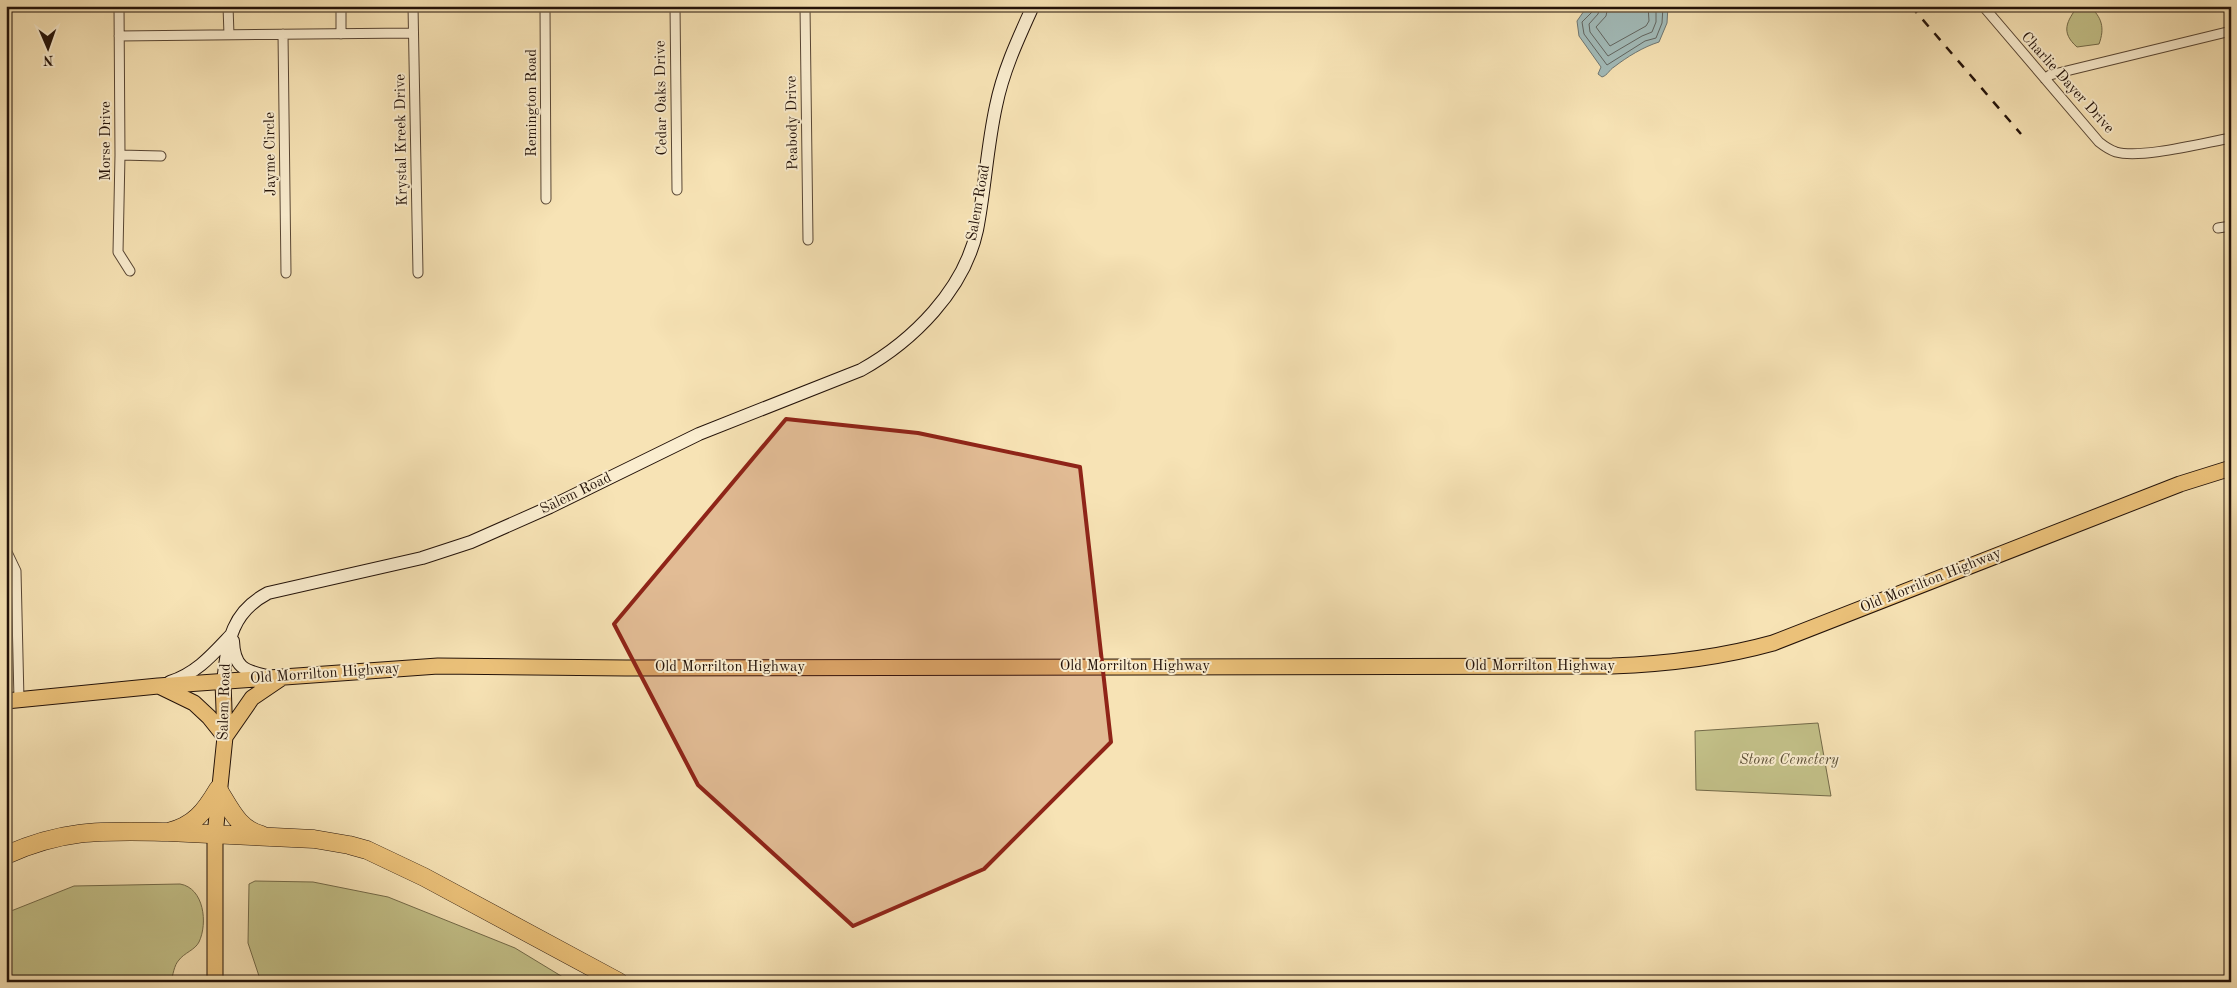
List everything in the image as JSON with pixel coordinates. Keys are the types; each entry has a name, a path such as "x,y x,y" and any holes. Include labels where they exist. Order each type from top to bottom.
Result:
{"highway":[{"path":"168,832 182,829 198,818 218,789 233,813 246,828 257,834 282,838"},
{"path":"6,855 43,840 82,832 168,832 314,839 349,845 382,856 618,982"}],"main road":[{"name":"Salem Road","path":"215,982 215,835 218,789 225,737 223,682 232,634 240,614 254,601 268,593 422,558 471,542 550,507 677,444 853,374 883,358 922,324 948,294 968,258 978,224 996,106 1011,56 1033,6"},
{"name":"Old Morrilton Highway","path":"13,700 158,686 438,666 635,668 1612,666 1687,662 1720,657 1780,640 2170,488 2231,468"},
{"path":"232,634 235,657 243,669 281,678"},
{"path":"158,686 185,677 194,671 209,659 232,634"},
{"path":"158,686 194,703 209,717 225,737 252,698 281,678"}],"street":[{"name":"Morse Drive","path":"119,6 120,155 118,252 130,272"},
{"path":"228,6 229,35"},
{"path":"341,6 341,34"},
{"name":"Krystal Kreek Drive","path":"413,6 418,273"},
{"name":"Remington Road","path":"545,6 546,199"},
{"name":"Cedar Oaks Drive","path":"675,6 677,190"},
{"name":"Peabody Drive","path":"805,6 808,240"},
{"name":"Charlie Dayer Drive","path":"1983,6 2099,142 2114,152 2130,154 2150,152 2231,138"},
{"path":"2045,79 2050,75 2231,31"},
{"path":"119,36 413,33"},
{"name":"Jayme Circle","path":"284,34 286,273"},
{"path":"120,155 161,156"},
{"path":"2218,228 2231,226"},
{"path":"6,550 16,571 13,700"}],"highlighted area":[{"path":"786,419 918,433 1080,467 1111,742 984,869 853,926 698,785 614,624"}],"green space":[{"path":"2078,6 2089,6 2097,14 2102,28 2099,44 2077,47 2068,36 2068,22"},
{"name":"Stone Cemetery","path":"1818,723 1831,796 1696,790 1695,731"},
{"path":"255,881 313,882 388,897 515,948 571,982 261,982 248,943 249,884"},
{"path":"180,884 188,887 199,899 202,907 203,925 199,942 177,962 171,982 6,982 6,913 74,886"}],"water":[{"path":"1593,6 1668,6 1667,23 1659,42 1630,56 1602,77 1598,74 1601,67 1579,36 1577,21 1584,11"}],"railway":[{"path":"1911,6 2021,134"}]}
